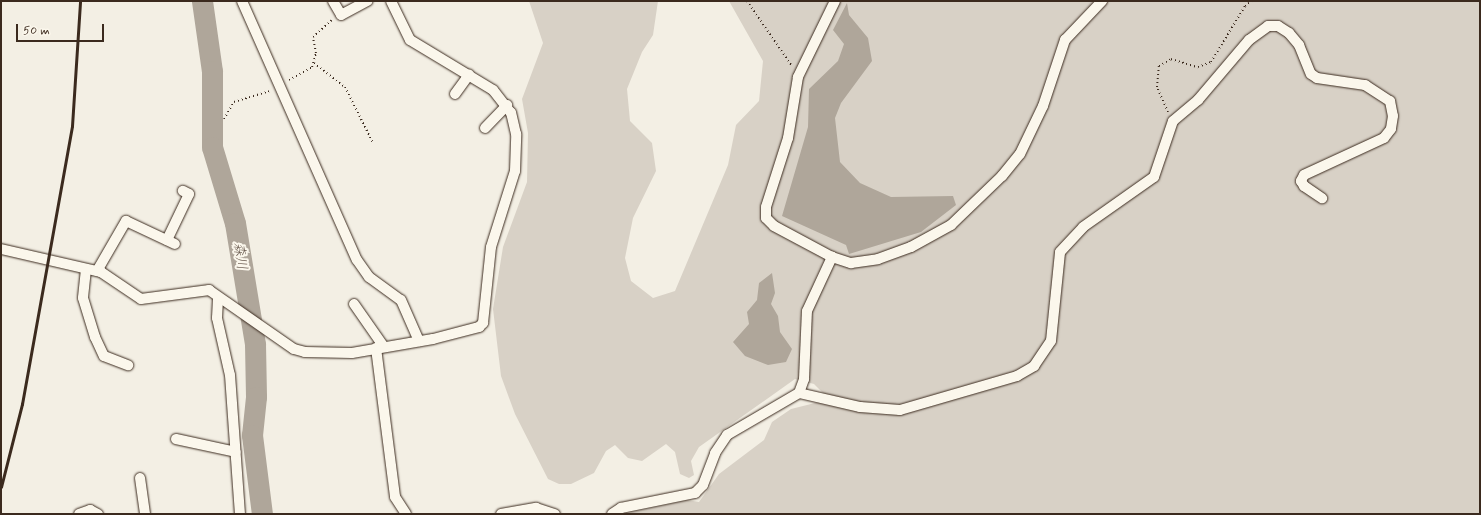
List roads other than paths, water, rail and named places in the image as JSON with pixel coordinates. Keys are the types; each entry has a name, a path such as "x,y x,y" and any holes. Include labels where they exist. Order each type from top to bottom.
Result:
{"street":[{"path":"242,1 357,260 369,277 401,300 420,341"},
{"path":"333,1 341,14 367,1"},
{"path":"1,249 97,271 141,299 203,289 305,352 352,353 420,341 479,327 483,323 491,247 508,199 518,154 516,134 507,105 493,90 410,40 391,1"},
{"path":"835,1 798,78 788,138 766,207 766,218 774,226 832,258 851,263 878,259 911,247 951,225 1020,154 1044,106 1065,40 1102,1"},
{"path":"798,393 860,407 900,410 1005,380 1034,366 1051,341 1060,252 1083,227 1154,177 1173,121 1198,100 1255,35 1268,26 1278,26 1299,45 1307,67 1317,78 1365,85 1390,101 1393,116 1391,129 1384,138 1304,175 1301,181 1304,186 1322,198"},
{"path":"454,94 469,75"},
{"path":"485,128 507,105"},
{"path":"97,271 126,221 171,242 189,194 183,191"},
{"path":"612,514 621,508 695,493 703,485 715,452 727,435 798,393 804,379 807,311 832,258"},
{"path":"86,269 83,298 95,338 104,356 128,365"},
{"path":"222,301 216,308 230,375 240,514"},
{"path":"354,304 380,348 395,497 406,514"},
{"path":"176,439 236,452"},
{"path":"140,478 145,514"},
{"path":"501,514 536,508 555,514"},
{"path":"79,514 90,510 98,514"}],"waterway":[{"name":"森川","path":"202,1 212,71 212,147 235,223 255,344 256,397 252,435 262,514"}],"railway":[{"path":"1,487 22,404 72,126 80,1"}]}
